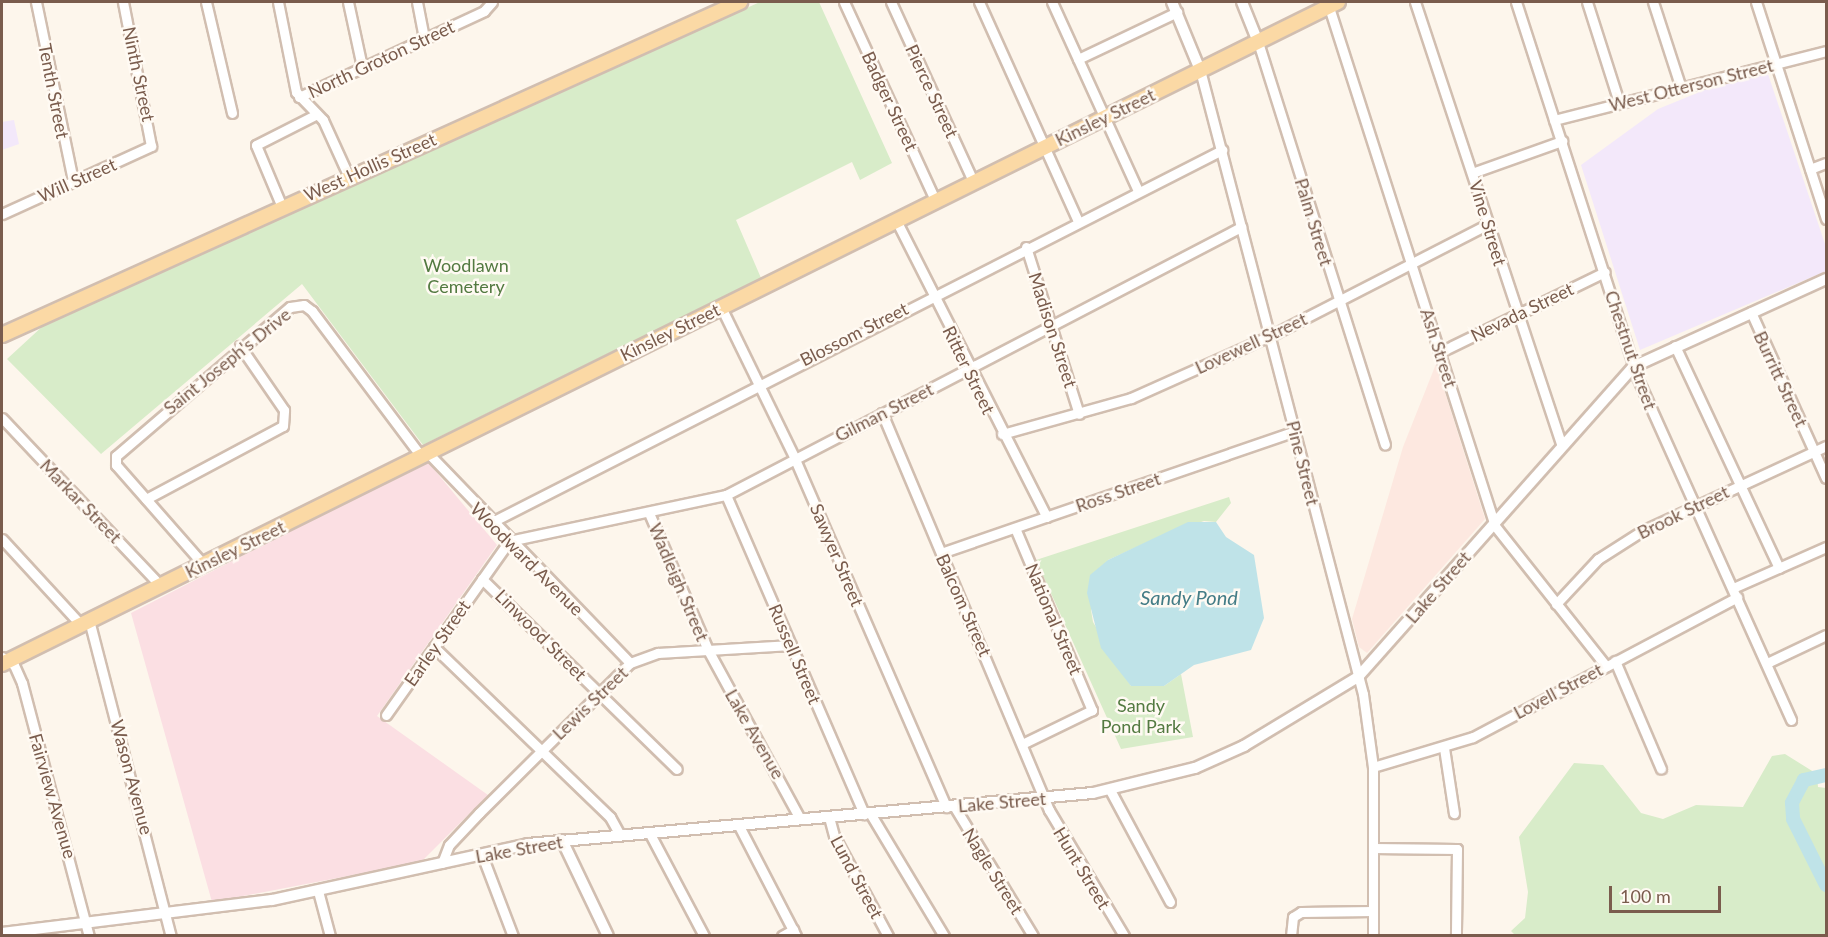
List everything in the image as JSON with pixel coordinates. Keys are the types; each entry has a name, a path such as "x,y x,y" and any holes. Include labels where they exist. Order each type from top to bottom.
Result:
{"main road":[{"name":"West Hollis Street","path":"2,335 740,2"},
{"name":"Kinsley Street","path":"4,660 203,564 973,181 1258,42 1331,3"}],"street":[{"name":"Tenth Street","path":"36,2 73,181"},
{"name":"Ninth Street","path":"123,2 151,146"},
{"path":"206,2 232,113"},
{"path":"278,2 299,97 317,114 349,177"},
{"path":"348,2 362,67"},
{"path":"417,2 424,38"},
{"name":"Badger Street","path":"844,2 935,200"},
{"name":"Pierce Street","path":"891,2 973,181"},
{"path":"979,2 1078,221"},
{"path":"1052,2 1137,191"},
{"name":"Pine Street","path":"1172,2 1200,70 1358,677 1373,767 1374,936"},
{"name":"Palm Street","path":"1242,2 1258,42 1385,444"},
{"name":"Vine Street","path":"1415,2 1517,316 1561,443"},
{"name":"Chestnut Street","path":"1516,2 1605,272 1633,367 1791,720"},
{"path":"1587,2 1619,102"},
{"path":"1653,2 1681,88"},
{"path":"1756,2 1827,219"},
{"name":"North Groton Street","path":"299,97 424,38 489,3"},
{"name":"Ash Street","path":"1331,3 1494,521 1606,666"},
{"path":"1078,59 1177,12"},
{"name":"West Otterson Street","path":"1554,120 1827,51"},
{"path":"282,207 256,145 317,114"},
{"path":"1472,173 1562,141"},
{"name":"Will Street","path":"2,212 151,146"},
{"name":"Blossom Street","path":"490,523 758,383 1222,150"},
{"path":"1810,169 1827,163"},
{"name":"Ritter Street","path":"896,220 1002,434 1047,517"},
{"name":"Lovewell Street","path":"1002,434 1131,398 1270,336 1488,224"},
{"name":"Gilman Street","path":"509,541 726,495 794,457 969,369 1241,227"},
{"name":"Madison Street","path":"1026,247 1079,414"},
{"name":"Nevada Street","path":"1440,352 1605,272"},
{"name":"Lake Street","path":"2,929 168,914 318,891 442,863 562,840 1045,798 1110,790 1210,762 1358,677 1561,443 1633,367 1826,279"},
{"name":"Saint Joseph's Drive","path":"203,564 116,465 116,456 240,346 290,307 308,307 424,454"},
{"name":"Sawyer Street","path":"721,307 794,457 950,806"},
{"name":"Burritt Street","path":"1750,312 1827,478"},
{"path":"146,499 283,426 284,410 240,346"},
{"path":"1675,346 1779,568"},
{"name":"Balcom Street","path":"882,413 1024,743 1045,798"},
{"name":"Markar Street","path":"2,418 160,585"},
{"name":"Ross Street","path":"941,553 1295,431"},
{"name":"Brook Street","path":"1556,604 1604,554 1695,505 1827,446"},
{"name":"Woodward Avenue","path":"424,454 630,663"},
{"name":"Russell Street","path":"726,495 867,814 944,936"},
{"name":"Wadleigh Street","path":"649,513 708,650"},
{"name":"National Street","path":"1015,528 1092,710 1024,743"},
{"path":"2,539 85,622"},
{"name":"Earley Street","path":"387,715 509,541"},
{"name":"Lovell Street","path":"1373,767 1444,748 1606,666 1779,568 1827,547"},
{"name":"Linwood Street","path":"482,579 676,769"},
{"name":"Wason Avenue","path":"85,622 168,914 171,936"},
{"path":"1767,663 1827,634"},
{"name":"Lewis Street","path":"442,863 449,845 598,692 630,663 658,653 792,645"},
{"path":"434,647 610,816 620,834"},
{"name":"Lake Avenue","path":"708,650 800,819"},
{"name":"Fairview Avenue","path":"4,660 22,683 89,936"},
{"path":"1615,661 1661,769"},
{"path":"1444,748 1454,813"},
{"path":"1110,790 1170,902"},
{"name":"Hunt Street","path":"1045,798 1124,936"},
{"name":"Nagle Street","path":"950,806 1033,936"},
{"name":"Lund Street","path":"829,816 834,836 888,936"},
{"path":"738,824 794,933 782,936"},
{"path":"649,832 704,936"},
{"path":"562,840 608,936"},
{"path":"1373,848 1457,849 1456,936"},
{"path":"482,855 513,936"},
{"path":"318,891 330,936"},
{"path":"1291,936 1293,917 1301,912 1373,910"}],"shaded area":[{"path":"1768,74 1826,247 1826,271 1640,350 1581,165 1658,109 1707,89"},
{"path":"14,120 19,144 2,150 2,122"},
{"path":"1436,364 1485,519 1367,653 1359,647 1352,619 1403,447"},
{"path":"427,461 497,545 377,716 488,795 421,862 212,902 131,613"}],"green space":[{"name":"Woodlawn Cemetery","path":"760,2 819,2 892,163 860,180 852,162 736,220 761,278 423,445 302,284 101,454 7,359 45,324"},
{"name":"Sandy Pond Park","path":"1229,497 1231,503 1216,522 1204,521 1163,535 1108,560 1091,610 1093,622 1131,686 1164,686 1181,674 1193,737 1121,749 1036,560"},
{"path":"1785,754 1817,774 1818,787 1826,788 1826,935 1516,936 1511,931 1525,918 1528,892 1519,837 1574,763 1603,765 1641,813 1663,819 1696,805 1743,807 1772,756"}],"water":[{"name":"Sandy Pond","path":"1188,522 1216,522 1226,537 1254,555 1264,618 1251,650 1194,665 1164,686 1131,686 1101,648 1087,593 1090,575 1108,560"}],"waterway":[{"path":"1826,775 1804,780 1792,803 1793,819 1826,885"}]}
